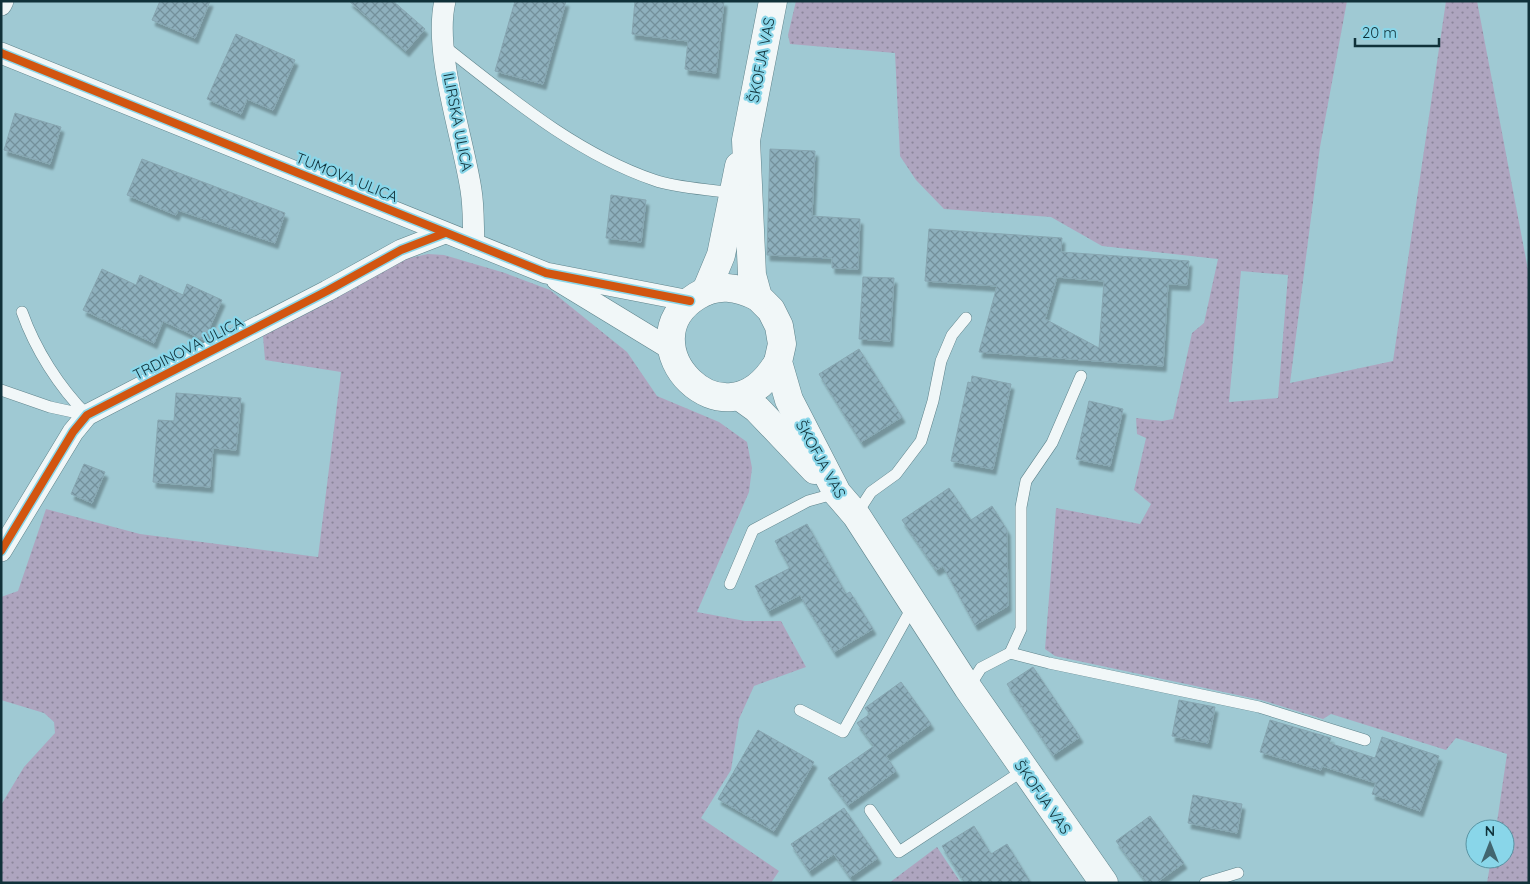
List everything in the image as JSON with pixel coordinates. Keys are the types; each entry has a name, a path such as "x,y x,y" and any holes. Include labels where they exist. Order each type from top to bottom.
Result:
{"main road":[{"name":"ŠKOFJA VAS","path":"773,1 746,140 752,275 758,297 772,310 780,326 782,344 778,362 788,400 837,493 856,515 968,688 1104,883"},
{"path":"746,140 732,193 721,255 698,296 680,313 672,332 672,350 677,367 688,382 703,392 721,397 739,396 755,389 769,377 778,362"},
{"path":"698,296 724,287 742,289 758,297"},
{"path":"739,396 757,409 837,493"}],"street":[{"path":"1,5 3,1"},
{"name":"ILIRSKA ULICA","path":"445,1 443,11 443,46 471,191 474,244"},
{"name":"TUMOVA ULICA","path":"1,53 546,273 698,296"},
{"name":"TRDINOVA ULICA","path":"1,551 74,432 87,415 328,291 401,250 445,232"},
{"path":"546,273 672,350"}],"lane":[{"path":"443,46 522,107 595,154 655,181 732,193"},
{"path":"22,312 31,338 74,402 87,415"},
{"path":"856,515 871,492 896,474 921,441 933,402 941,361 952,335 966,318"},
{"path":"968,688 981,668 1010,653 1021,629 1021,507 1026,481 1052,443 1081,376"},
{"path":"1,390 50,407 87,415"},
{"path":"730,584 753,530 808,501 837,493"},
{"path":"800,710 843,732 914,604"},
{"path":"1010,653 1049,663 1259,707 1365,740"},
{"path":"870,810 899,852 1024,770"},
{"path":"1205,883 1238,874"}],"shaded area":[{"path":"796,1 1347,1 1320,147 1290,383 1393,361 1446,1 1477,1 1529,275 1529,883 1487,883 1489,869 1515,869 1515,819 1497,819 1507,754 1456,738 1446,750 1331,714 1323,719 1261,700 1055,656 1045,649 1056,508 1140,524 1151,504 1134,490 1146,438 1137,434 1136,418 1162,421 1173,419 1192,333 1204,323 1218,259 1102,246 1051,217 944,209 916,180 900,156 895,53 790,44 788,35","holes":["1241,271 1288,275 1278,398 1229,402"]},
{"path":"428,254 444,255 505,273 550,290 627,352 657,396 719,422 747,442 752,468 749,492 697,612 745,621 781,621 806,667 754,686 739,719 731,770 701,818 779,871 771,883 1,883 1,805 24,767 55,733 54,722 44,713 1,700 1,597 18,591 46,509 140,534 318,557 341,372 265,360 263,336 327,300 354,289 373,276 405,259"},
{"path":"937,847 961,883 889,883"}],"building":[{"path":"160,1 210,1 195,38 152,20"},
{"path":"349,1 393,1 425,29 406,51"},
{"path":"515,1 566,1 543,84 495,71"},
{"path":"635,1 724,1 716,73 685,69 688,41 632,34"},
{"path":"236,34 295,60 273,110 247,99 241,114 207,99"},
{"path":"15,113 61,127 50,164 4,150"},
{"path":"770,149 815,151 812,216 860,219 858,269 832,268 832,258 767,255"},
{"path":"142,159 285,213 275,243 178,210 176,215 127,195"},
{"path":"611,195 646,200 641,242 606,238"},
{"path":"929,229 1062,238 1061,252 1189,261 1187,285 1168,284 1163,366 979,352 997,286 925,281","holes":["1057,277 1104,281 1099,348 1045,319"]},
{"path":"102,269 136,285 140,275 183,295 187,284 222,300 204,340 163,321 154,343 83,310"},
{"path":"863,277 894,278 890,341 859,339"},
{"path":"859,349 902,417 861,442 819,374"},
{"path":"972,376 1011,384 993,469 951,461 968,382 971,383"},
{"path":"176,393 241,398 236,450 213,448 210,487 153,482 158,420 174,421"},
{"path":"1089,401 1123,409 1110,466 1076,459"},
{"path":"84,464 105,472 92,503 71,494"},
{"path":"949,488 971,520 992,506 1007,530 1008,606 975,625 943,566 936,570 902,520"},
{"path":"807,524 846,594 850,592 873,629 834,652 800,595 768,611 755,586 790,568 775,541"},
{"path":"1033,667 1080,737 1053,755 1007,684"},
{"path":"901,682 931,724 886,756 896,771 848,805 828,778 874,746 857,723 870,714 865,708"},
{"path":"1179,700 1215,707 1208,743 1172,736"},
{"path":"1270,720 1331,738 1329,743 1375,758 1382,737 1439,756 1420,811 1372,794 1376,783 1322,766 1321,770 1260,752"},
{"path":"758,730 814,762 774,831 718,799"},
{"path":"1193,795 1242,804 1237,833 1188,823"},
{"path":"844,808 878,858 850,877 834,854 809,871 791,844"},
{"path":"1150,816 1184,863 1156,883 1147,883 1116,841"},
{"path":"974,826 991,854 1007,844 1031,883 965,883 942,846"}],"cycle path":[{"path":"1,53 546,273 690,301"},
{"path":"1,551 73,432 87,415 327,291 401,250 445,233"}]}
